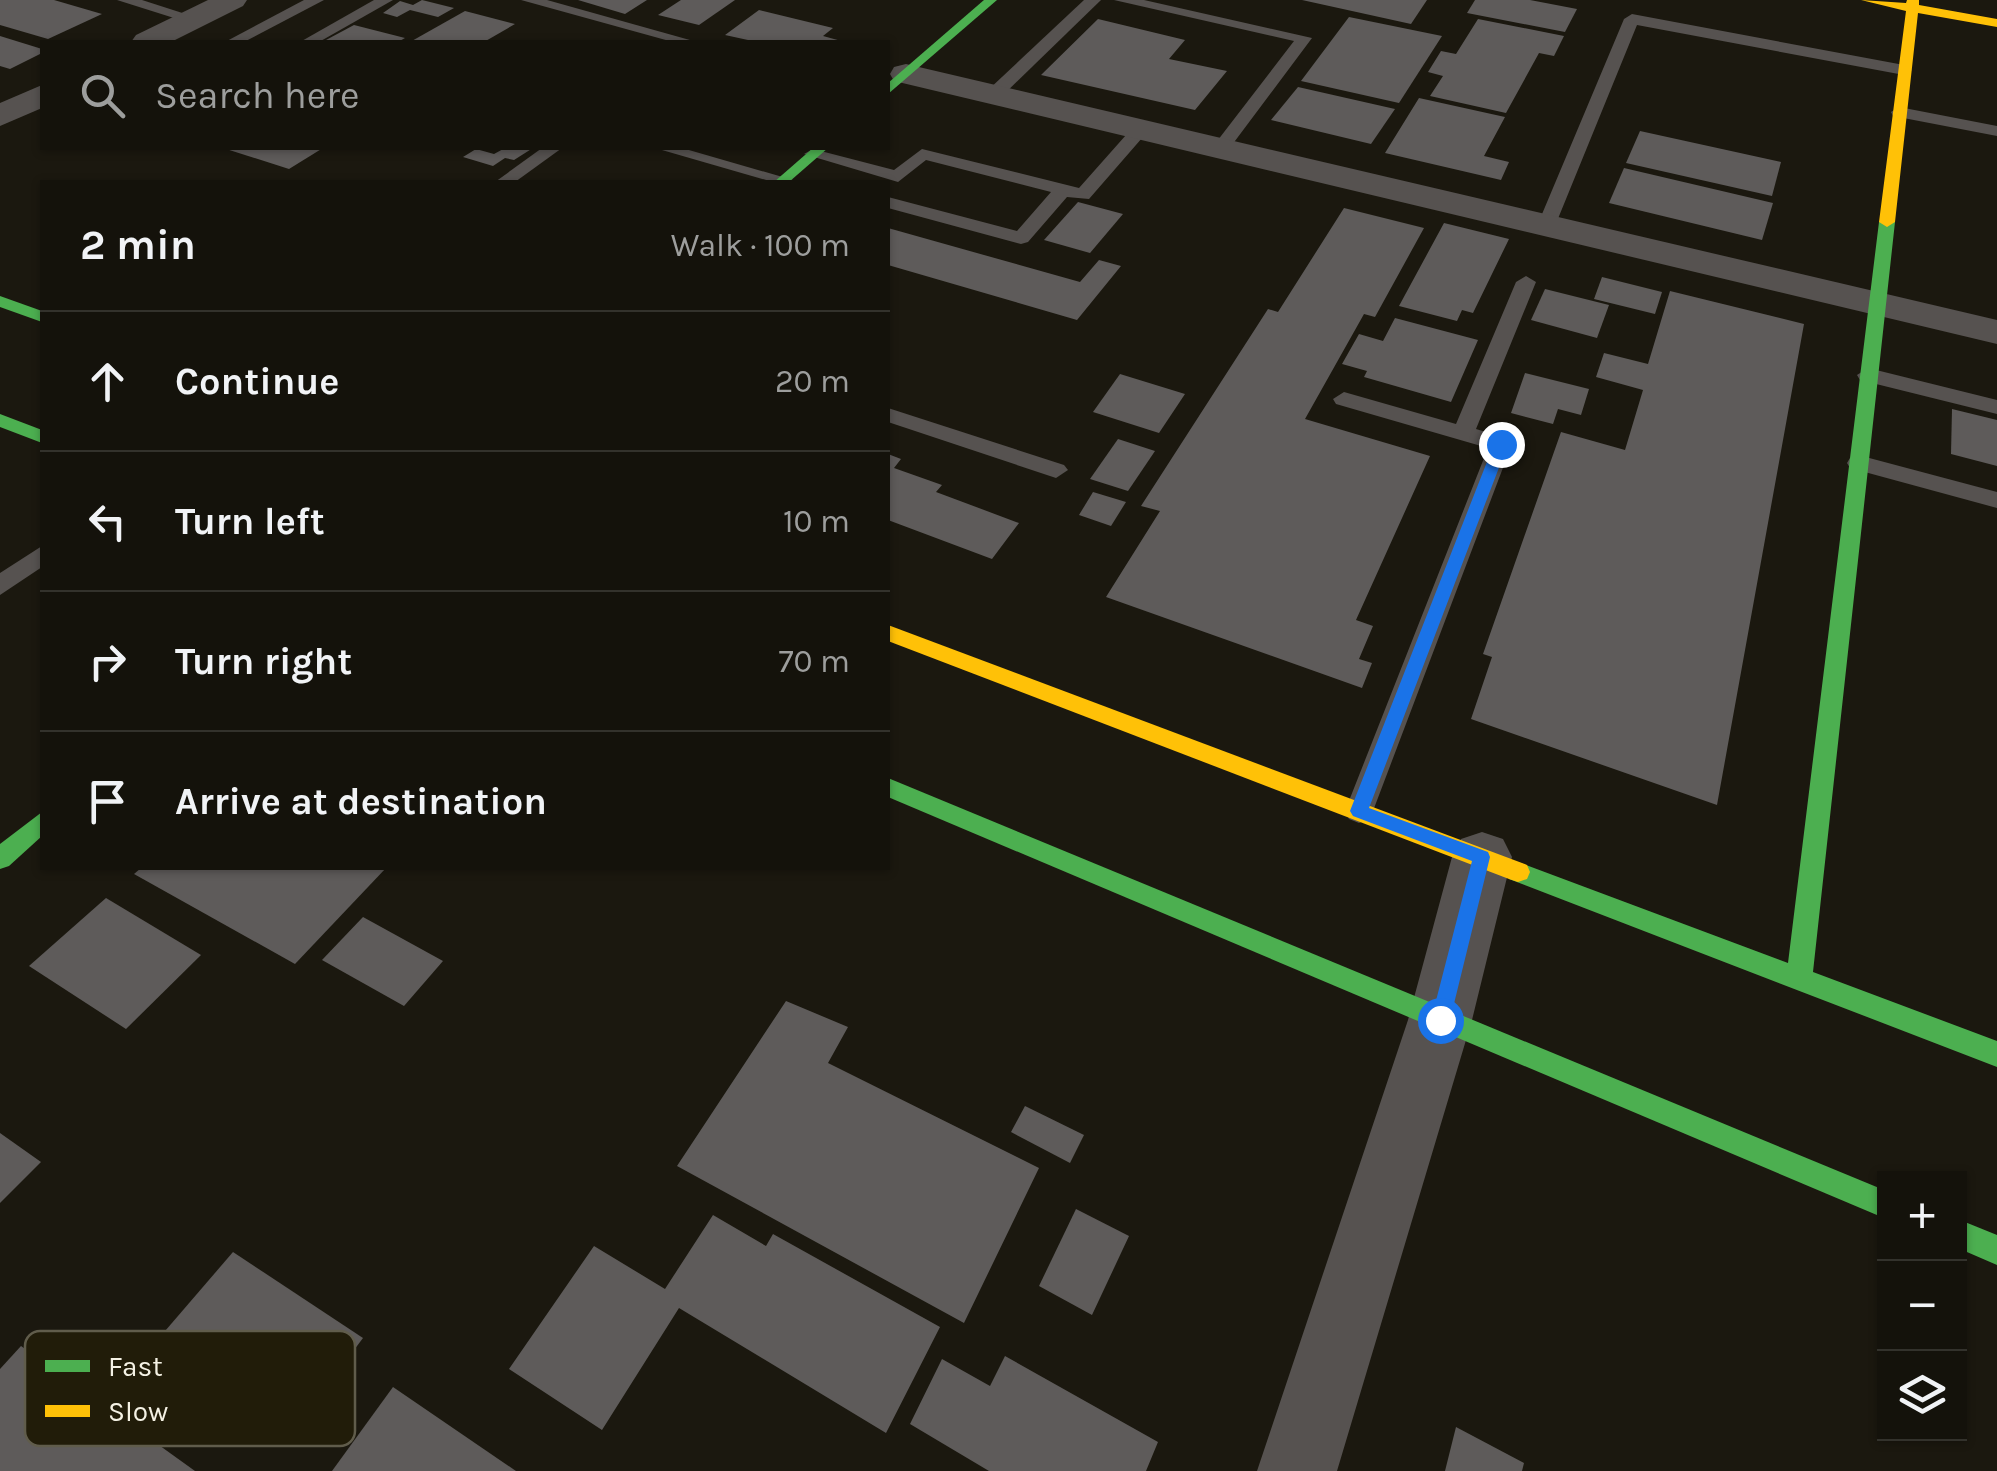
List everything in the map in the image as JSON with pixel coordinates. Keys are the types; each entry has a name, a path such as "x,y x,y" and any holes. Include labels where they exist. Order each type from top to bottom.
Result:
{"main road":[{"path":"897,82 992,0"},
{"path":"1867,0 1913,4 1997,23"},
{"path":"1968,0 1997,5"},
{"path":"1799,980 1913,4"},
{"path":"783,180 817,151"},
{"path":"0,301 40,316"},
{"path":"0,420 40,437"},
{"path":"890,634 1997,1054"},
{"path":"890,788 1877,1201"},
{"path":"0,859 40,824"},
{"path":"1967,1237 1997,1250"}],"street":[{"path":"180,32 232,0"},
{"path":"897,82 993,95 1997,332"},
{"path":"1296,1471 1440,1020 1482,857"}],"lane":[{"path":"124,0 180,32"},
{"path":"237,40 316,0"},
{"path":"312,40 385,0"},
{"path":"529,0 682,40"},
{"path":"993,95 1093,0"},
{"path":"1122,0 1304,38 1220,149"},
{"path":"1546,226 1632,19 1904,70"},
{"path":"1899,112 1997,131"},
{"path":"892,182 922,154 1083,195 1140,130"},
{"path":"507,180 551,150"},
{"path":"671,150 778,180"},
{"path":"817,151 887,180"},
{"path":"890,203 1020,238 1063,190"},
{"path":"1463,433 1526,282"},
{"path":"1868,375 1997,407"},
{"path":"1344,399 1501,444 1359,811"},
{"path":"890,416 1056,470"},
{"path":"1858,462 1997,500"},
{"path":"0,586 40,556"}],"building":[{"path":"0,0 54,0 102,14 48,39 0,25"},
{"path":"422,0 454,8 438,17 410,10 397,17 383,13 400,1 413,5"},
{"path":"578,0 647,0 625,14"},
{"path":"681,0 735,0 699,25 658,15"},
{"path":"1302,0 1427,0 1411,24"},
{"path":"1475,0 1530,0 1577,9 1565,32 1467,13"},
{"path":"759,10 833,28 823,36 838,40 748,40 725,35"},
{"path":"465,11 515,24 487,40 414,40"},
{"path":"1349,17 1442,36 1399,103 1301,81"},
{"path":"1098,19 1185,40 1169,59 1227,71 1195,110 1041,75"},
{"path":"1478,19 1564,36 1554,56 1539,53 1506,113 1430,96 1443,76 1428,72 1441,51 1456,54"},
{"path":"354,25 405,38 402,40 326,40"},
{"path":"0,36 40,48 40,54 10,69 0,66"},
{"path":"1298,87 1395,109 1371,144 1271,120"},
{"path":"1419,98 1505,117 1484,156 1509,162 1501,180 1385,153"},
{"path":"1640,131 1781,162 1772,196 1626,163"},
{"path":"229,150 320,150 289,169"},
{"path":"474,150 494,154 501,150 530,150 493,166 463,157"},
{"path":"1624,168 1773,203 1762,240 1609,203"},
{"path":"1078,202 1123,214 1090,253 1044,240"},
{"path":"1344,208 1424,228 1375,317 1364,314 1305,419 1430,456 1356,620 1373,626 1359,659 1372,663 1362,688 1106,597 1160,511 1141,506 1268,309 1278,312"},
{"path":"1444,223 1509,239 1473,313 1462,310 1457,321 1399,306"},
{"path":"890,229 1080,282 1099,260 1121,266 1077,320 890,266"},
{"path":"1602,277 1662,292 1655,314 1594,299"},
{"path":"1545,289 1609,305 1597,338 1531,320"},
{"path":"1670,291 1804,324 1717,805 1471,719 1492,657 1483,654 1561,432 1625,450 1643,390 1596,377 1604,353 1648,364"},
{"path":"1395,318 1478,340 1451,402 1364,377 1367,371 1342,364 1359,334 1383,341"},
{"path":"1525,373 1589,389 1581,415 1558,409 1553,424 1511,413"},
{"path":"1120,374 1185,394 1159,433 1093,412"},
{"path":"1952,409 1997,420 1997,466 1951,454"},
{"path":"1118,439 1155,451 1128,491 1090,479"},
{"path":"890,455 901,459 894,468 942,485 936,492 1019,523 992,559 890,521"},
{"path":"1093,492 1126,502 1111,526 1079,515"},
{"path":"139,870 384,870 295,964 134,874"},
{"path":"106,898 201,955 126,1029 29,966"},
{"path":"363,917 443,961 404,1006 322,960"},
{"path":"786,1001 848,1027 828,1063 1039,1168 964,1323 677,1166"},
{"path":"1025,1106 1084,1135 1070,1163 1011,1132"},
{"path":"0,1133 41,1162 0,1203"},
{"path":"1076,1209 1129,1236 1092,1315 1039,1286"},
{"path":"713,1215 766,1246 773,1234 940,1327 886,1433 679,1308 602,1430 509,1369 594,1246 665,1289"},
{"path":"233,1252 352,1331 165,1331"},
{"path":"355,1333 363,1338 355,1349"},
{"path":"21,1346 25,1349 25,1446 160,1446 195,1471 0,1471 0,1369"},
{"path":"1005,1356 1158,1442 1146,1471 989,1471 910,1424 942,1359 990,1386"},
{"path":"393,1387 516,1471 332,1471 350,1446 355,1446 355,1439"},
{"path":"1456,1427 1524,1463 1522,1471 1445,1471"}],"traffic: fast":[{"path":"890,88 991,0"},
{"path":"783,180 819,150"},
{"path":"1799,980 1887,222"},
{"path":"0,301 40,316"},
{"path":"0,420 40,436"},
{"path":"890,788 1877,1201"},
{"path":"0,859 40,824"},
{"path":"1518,872 1997,1054"},
{"path":"1967,1238 1997,1250"}],"traffic: slow":[{"path":"1867,0 1997,23"},
{"path":"1887,222 1913,0"},
{"path":"890,634 1518,872"}],"route":[{"path":"1440,1020 1482,857 1359,811 1501,444"}]}
